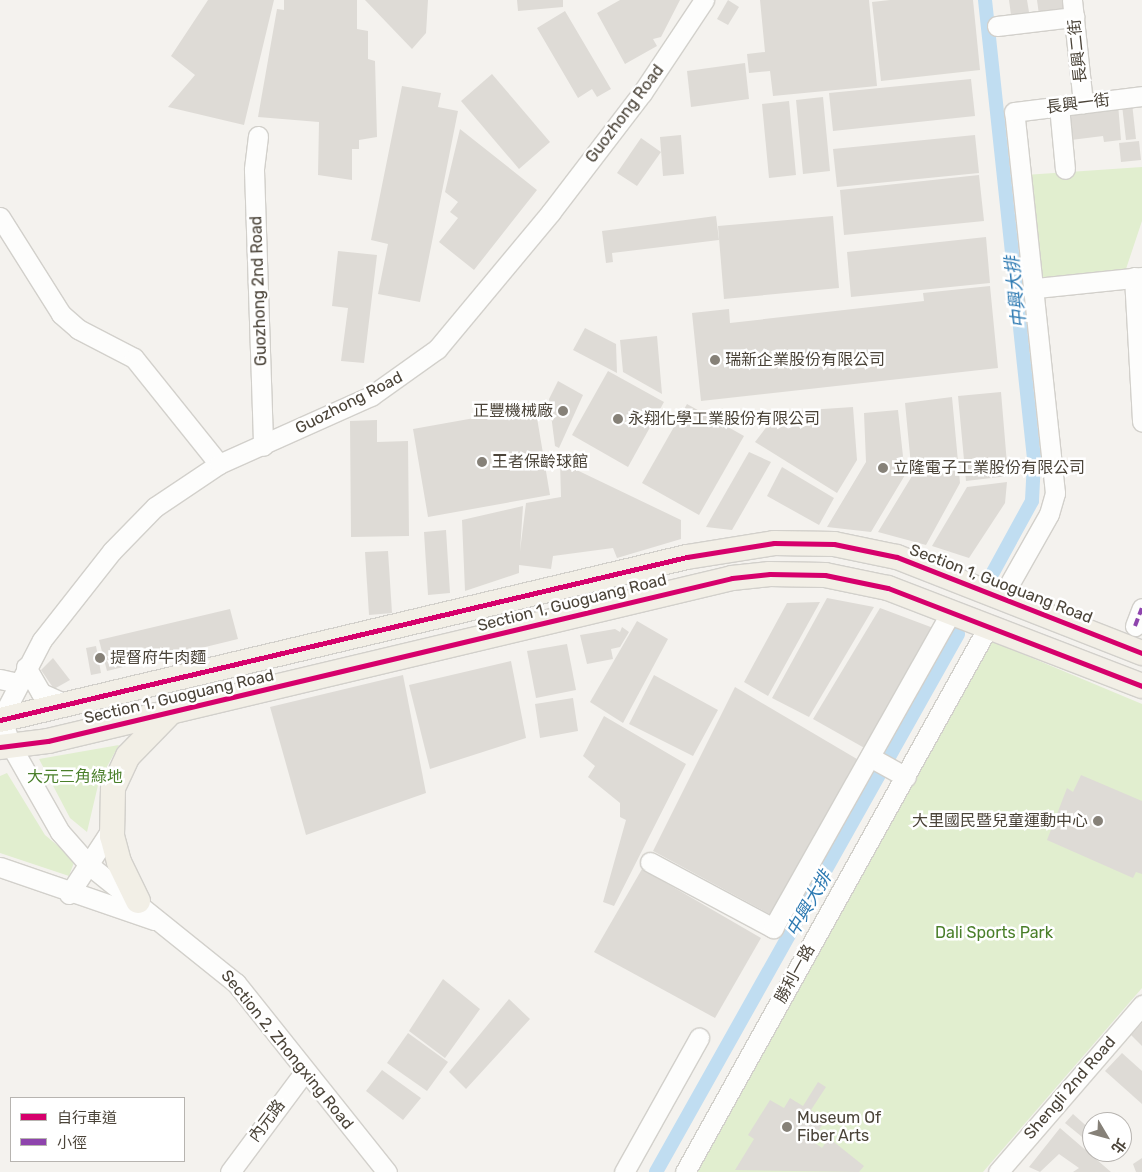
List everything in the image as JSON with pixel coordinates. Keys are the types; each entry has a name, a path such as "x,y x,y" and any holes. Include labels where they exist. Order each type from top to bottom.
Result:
{"main road":[{"name":"Section 1, Guoguang Road","path":"1,720 735,546 804,542 858,548 926,567 1142,653"},
{"name":"Section 1, Guoguang Road","path":"5,745 48,741 732,578 796,574 848,579 951,612 1142,686"},
{"path":"138,901 119,862 112,828 113,788 119,772 171,712"}],"street":[{"name":"Guozhong Road","path":"1,720 15,676 70,601 130,530 155,507 218,464 263,446 371,396 437,348 551,212 642,93 704,0"},
{"path":"997,26 1073,8"},
{"name":"長興二街","path":"1073,8 1083,103"},
{"name":"長興一街","path":"1036,288 1014,112 1142,96"},
{"path":"1059,106 1065,169"},
{"name":"Guozhong 2nd Road","path":"258,136 254,170 263,446"},
{"path":"0,217 61,314 78,329 134,358 218,464"},
{"path":"1002,597 1044,522 1055,493 1036,288 1138,277 1142,422"},
{"path":"1135,626 1142,608"},
{"path":"650,862 773,928 951,612"},
{"name":"勝利一路","path":"685,1172 988,627"},
{"path":"15,676 41,693 66,704"},
{"name":"Section 2, Zhongxing Road","path":"1,720 5,745 60,832 89,865 138,901 154,920 236,983 385,1171"},
{"path":"870,757 906,777"},
{"path":"69,894 112,828"},
{"name":"Section 2, Zhongxing Road","path":"0,867 69,894 154,920"},
{"name":"Shengli 2nd Road","path":"998,1172 1142,1005"},
{"path":"624,1172 699,1038"},
{"name":"內元路","path":"230,1172 305,1071"}],"green space":[{"path":"1142,167 1142,221 1125,272 1044,278 1037,275 1025,175"},
{"name":"Dali Sports Park","path":"989,640 1142,704 1142,988 983,1172 693,1172"},
{"name":"大元三角綠地","path":"119,745 99,781 87,832 70,818 39,759"},
{"name":"大元三角綠地","path":"7,773 45,835 75,860 69,876 0,853 0,776"}],"building":[{"path":"208,0 274,0 244,125 168,107 195,75 171,56"},
{"path":"284,0 357,0 357,29 368,31 368,59 375,61 377,137 359,140 359,149 352,149 352,180 318,175 319,122 258,117 277,9 284,10"},
{"path":"365,0 428,0 426,33 412,49"},
{"path":"517,0 563,0 563,7 518,11"},
{"path":"620,0 680,0 661,37 653,39 657,46 625,64 597,13"},
{"path":"728,0 739,7 728,25 717,19"},
{"path":"760,0 869,0 877,86 773,96 770,71 749,73 747,54 765,52"},
{"path":"890,0 973,0 980,70 881,81 872,2"},
{"path":"1009,0 1027,0 1029,12 1011,15"},
{"path":"1037,0 1067,0 1068,10 1039,15"},
{"path":"565,11 611,89 597,97 592,89 578,98 537,28"},
{"path":"745,63 749,99 691,107 687,71"},
{"path":"492,74 550,142 519,169 461,101"},
{"path":"971,79 975,116 833,131 829,93"},
{"path":"402,86 441,93 438,107 458,111 420,302 378,294 388,244 371,240"},
{"path":"823,97 830,171 803,174 796,100"},
{"path":"789,101 796,175 769,178 762,104"},
{"path":"1132,103 1136,139 1126,140 1122,105"},
{"path":"1118,104 1121,140 1104,142 1103,136 1071,140 1068,110"},
{"path":"460,129 537,190 474,270 439,242 458,218 450,212 458,202 445,192"},
{"path":"681,135 684,174 663,176 660,137"},
{"path":"975,135 979,173 837,187 833,149"},
{"path":"641,138 661,152 637,186 617,173"},
{"path":"1139,141 1141,160 1121,162 1119,143"},
{"path":"979,175 984,221 844,235 840,190"},
{"path":"716,216 719,240 612,253 613,262 606,263 602,231"},
{"path":"833,216 839,288 724,299 718,226"},
{"path":"986,237 990,283 851,297 847,252"},
{"path":"338,251 377,255 364,363 341,361 348,308 332,306"},
{"path":"990,286 998,368 701,401 692,313 729,309 730,323 924,301 923,293"},
{"path":"585,328 616,344 617,373 573,350"},
{"path":"657,336 662,394 623,372 620,340"},
{"name":"永翔化學工業股份有限公司","path":"608,371 664,402 628,467 572,435"},
{"name":"正豐機械廠","path":"558,381 583,395 559,448 555,446 549,399"},
{"path":"1001,392 1008,476 966,481 958,396"},
{"path":"952,397 960,483 926,545 878,532 912,476 905,403"},
{"name":"王者保齡球館","path":"496,400 498,413 535,406 550,495 428,517 413,429 480,417 477,403"},
{"path":"687,404 744,436 699,515 642,483"},
{"path":"853,407 857,460 837,493 755,442 778,412"},
{"name":"立隆電子工業股份有限公司","path":"898,410 905,475 871,532 827,527 866,462 864,413"},
{"path":"377,420 377,442 408,441 409,536 351,537 350,421"},
{"path":"749,452 771,462 732,530 706,527"},
{"path":"560,462 681,520 681,539 617,558 613,548 553,556 551,569 519,565 519,573 465,591 462,520 523,506 520,551 526,503 561,497"},
{"path":"782,467 834,498 819,525 767,496"},
{"path":"1007,482 1005,503 969,558 932,546 967,487"},
{"path":"446,530 450,593 428,595 424,532"},
{"path":"388,551 392,613 369,615 365,552"},
{"path":"827,598 874,607 809,717 772,698"},
{"path":"820,602 768,696 744,682 787,603"},
{"path":"880,608 936,629 868,750 813,719"},
{"path":"230,609 238,639 107,671 99,640"},
{"path":"637,621 668,639 623,723 590,702"},
{"path":"622,627 629,632 620,647 611,649 613,659 587,664 580,635 615,629 620,632"},
{"path":"567,644 576,690 536,698 527,651"},
{"path":"96,646 101,673 91,675 86,648"},
{"path":"53,658 70,680 54,689 41,670"},
{"path":"511,661 526,738 430,769 409,685"},
{"path":"403,675 426,793 306,835 270,707"},
{"path":"654,675 718,710 693,756 629,724"},
{"path":"735,687 862,762 775,917 653,851"},
{"path":"573,698 578,731 540,738 535,704"},
{"path":"604,716 686,764 614,906 603,902 626,820 620,817 620,803 588,777 595,766 583,756"},
{"name":"大里國民暨兒童運動中心","path":"1081,775 1142,801 1142,874 1136,872 1133,878 1047,840 1067,788 1073,792"},
{"path":"642,869 761,938 715,1018 594,952"},
{"path":"443,979 480,1009 445,1058 409,1031"},
{"path":"509,999 530,1019 466,1089 449,1072"},
{"path":"1142,1023 1142,1046 1131,1035"},
{"path":"408,1033 448,1062 427,1091 387,1063"},
{"path":"1122,1053 1142,1071 1142,1104 1105,1071"},
{"path":"382,1070 421,1098 403,1120 366,1091"},
{"name":"Museum Of Fiber Arts","path":"818,1082 826,1087 811,1110 826,1119 812,1141 822,1148 829,1138 864,1166 859,1172 735,1170 754,1139 748,1135 770,1100 784,1108 790,1098 803,1106"},
{"path":"1073,1114 1082,1122 1082,1137 1065,1123"},
{"path":"1060,1128 1082,1147 1082,1162 1099,1162 1111,1172 1073,1172 1079,1168 1059,1154 1040,1172 1029,1167"},
{"path":"1142,1158 1142,1172 1136,1172 1133,1164"}],"waterway":[{"name":"中興大排","path":"985,0 1034,462 1032,501 992,574"},
{"name":"中興大排","path":"656,1172 958,634"}],"marked path":[{"path":"1135,626 1142,608"}],"cycle path":[{"path":"0,720 687,557 774,543 834,544 897,557 1142,653"},
{"path":"0,747 48,741 732,578 770,574 825,575 888,588 1142,686"}],"place":[{"name":"瑞新企業股份有限公司","path":"715,360"},
{"name":"正豐機械廠","path":"563,411"},
{"name":"永翔化學工業股份有限公司","path":"618,419"},
{"name":"王者保齡球館","path":"482,462"},
{"name":"立隆電子工業股份有限公司","path":"883,468"},
{"name":"提督府牛肉麵","path":"100,658"},
{"name":"大里國民暨兒童運動中心","path":"1098,821"},
{"name":"Museum Of Fiber Arts","path":"787,1127"}]}
